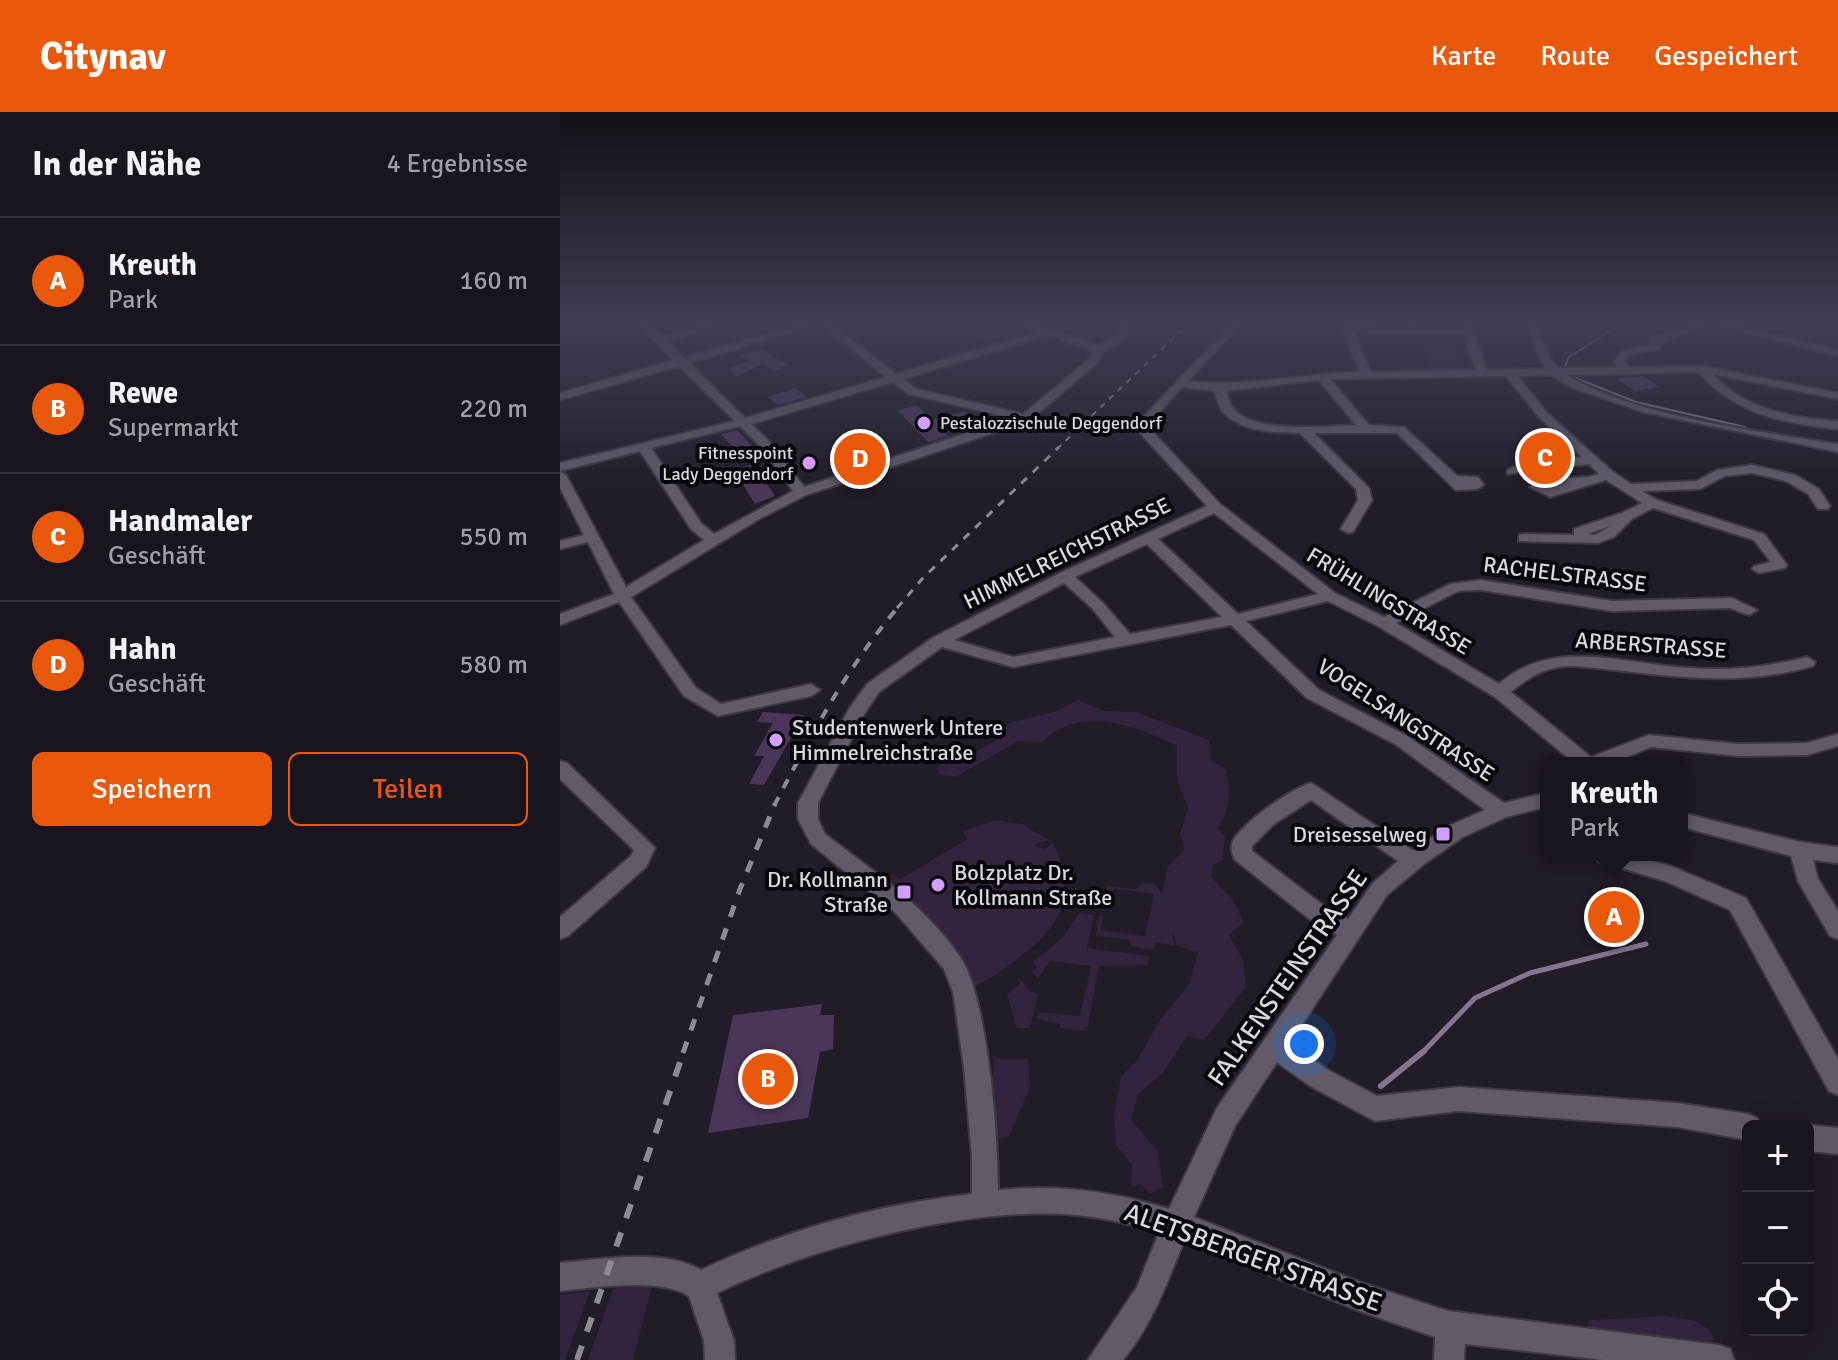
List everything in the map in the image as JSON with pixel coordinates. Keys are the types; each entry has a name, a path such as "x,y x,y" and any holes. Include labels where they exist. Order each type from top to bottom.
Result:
{"street":[{"path":"560,397 620,380"},
{"path":"699,380 744,423 801,492"},
{"path":"560,467 744,423 893,380"},
{"path":"894,380 924,397 1025,418"},
{"path":"560,620 624,595 677,566 713,540 801,492 1025,418 1070,380"},
{"path":"1180,383 1219,388 1286,380"},
{"path":"1326,380 1365,428"},
{"path":"1516,380 1543,415 1608,475 1633,487 1652,503 1759,537 1780,565 1759,569"},
{"path":"1569,380 1620,401 1746,431 1838,448"},
{"path":"1710,380 1716,388 1742,403 1797,419 1838,425"},
{"path":"1759,380 1838,396"},
{"name":"FRÜHLINGSTRASSE","path":"1180,383 1143,424 1145,431 1215,507 1330,596 1384,623 1501,693 1579,757"},
{"path":"1219,388 1228,411 1237,418 1304,430 1400,430 1456,480"},
{"path":"1304,430 1362,488 1365,500 1348,529"},
{"path":"644,448 696,526 713,540"},
{"path":"1513,471 1589,460"},
{"path":"1633,487 1700,485 1722,473 1752,469 1790,478 1814,492 1823,506"},
{"path":"560,475 624,595 690,692 718,710 811,690"},
{"path":"1584,480 1608,475"},
{"path":"1524,538 1585,540 1579,532 1586,528 1627,516 1652,503"},
{"name":"HIMMELREICHSTRASSE","path":"985,1205 985,1157 976,1063 964,992 953,964 903,906 818,839 806,811 814,787 873,688 940,641 1065,576 1215,507"},
{"path":"560,545 593,537"},
{"name":"VOGELSANGSTRASSE","path":"1148,537 1313,694 1401,740 1499,810"},
{"path":"1065,576 1098,606 1127,641"},
{"name":"RACHELSTRASSE","path":"1384,623 1455,587 1481,585 1612,606 1732,603 1749,610"},
{"path":"940,641 1013,662 1235,619 1330,596"},
{"name":"ARBERSTRASSE","path":"1501,693 1509,682 1560,661 1655,671 1733,674 1789,668 1807,662"},
{"path":"1610,757 1649,741 1738,750 1807,749 1838,740"},
{"path":"560,768 645,848 639,861 560,930"},
{"path":"1349,931 1274,880 1242,854 1242,844 1267,819 1311,790 1411,860"},
{"name":"FALKENSTEINSTRASSE","path":"1103,1360 1121,1339 1147,1297 1226,1117 1380,889 1411,860 1452,833 1499,810 1540,806"},
{"path":"1688,822 1800,850 1838,855"},
{"path":"1800,850 1808,881 1838,930"},
{"path":"1626,861 1671,874 1738,904 1838,1083"},
{"path":"1274,1045 1319,1078 1375,1109 1459,1099 1677,1115 1742,1126"},
{"path":"1814,1139 1838,1141"},
{"name":"ALETSBERGER STRASSE","path":"700,1286 730,1269 768,1256 900,1220 985,1205 1043,1202 1104,1205 1177,1227 1358,1298 1451,1326 1719,1360"},
{"path":"560,1277 669,1273 685,1277 700,1286 719,1341 720,1360"},
{"path":"1449,1360 1451,1326"}],"shaded area":[{"path":"1078,700 1104,711 1136,712 1209,740 1211,760 1226,770 1228,779 1228,806 1218,829 1225,837 1223,859 1213,865 1211,877 1232,899 1244,922 1229,935 1243,960 1246,987 1204,1040 1187,1036 1162,1074 1138,1094 1131,1120 1158,1151 1163,1187 1150,1194 1141,1184 1131,1187 1132,1165 1116,1145 1114,1115 1121,1077 1138,1059 1160,1020 1190,983 1198,952 1177,946 1172,930 1174,946 1156,942 1153,950 1130,946 1130,940 1096,936 1099,915 1103,916 1101,930 1145,936 1154,894 1115,889 1103,904 1107,886 1136,889 1142,883 1154,883 1162,893 1168,866 1185,849 1180,834 1188,808 1177,779 1177,746 1126,726 1090,721 1057,731 1042,742 1018,741 956,777 938,774 940,761 954,761 995,741 1008,723 1054,712"},
{"path":"995,820 1022,824 1049,840 1033,845 1044,849 1053,843 1064,877 1065,892 1056,919 1036,944 998,973 971,987 953,951 956,949 917,906 886,878 893,874 900,879 968,839 962,832"},
{"path":"1079,913 1094,915 1087,948 1149,956 1148,965 1099,966 1087,1031 1060,1028 1060,1024 1037,1019 1038,1012 1080,1016 1091,966 1050,961 1038,978 1032,973 1037,968 1033,962 1064,936"},
{"path":"1017,976 1031,992 1038,994 1030,1028 1017,1028 1007,994 1020,984"},
{"path":"994,1055 997,1059 1028,1059 1030,1087 1009,1136 999,1139 991,1104"},
{"path":"653,1282 633,1360 588,1360 613,1289"},
{"path":"590,1291 565,1360 560,1360 560,1295"},
{"path":"1666,1316 1701,1324 1714,1340 1709,1343 1588,1327 1589,1320"}],"building":[{"path":"1618,380 1649,380 1660,387 1635,391"},
{"path":"796,388 807,397 778,405 768,397"},
{"name":"Pestalozzischule Deggendorf","path":"917,405 932,420 965,411 974,419 940,428 948,436 928,442 897,410"},
{"path":"737,430 752,447 736,451 721,434"},
{"path":"754,464 775,496 755,504 734,470"},
{"name":"Studentenwerk Untere Himmelreichstraße","path":"763,712 804,715 764,785 749,784 764,756 754,756 773,723 757,722"},
{"path":"822,1004 820,1015 834,1015 833,1049 820,1052 808,1118 708,1133 733,1015"}],"waterway":[{"path":"1581,380 1636,402 1745,427"},
{"path":"1755,430 1808,439"},
{"path":"1424,1051 1475,998 1530,973 1646,944"},
{"path":"1381,1086 1424,1051"}],"railway":[{"path":"1057,449 1129,380"},
{"path":"897,608 923,578 1059,447"},
{"path":"775,805 846,677 899,606"},
{"path":"683,1053 740,889 775,805"},
{"path":"577,1360 684,1051"}],"place":[{"name":"Pestalozzischule Deggendorf","path":"924,423"},
{"name":"Handmaler","path":"1545,458"},
{"name":"Hahn","path":"860,459"},
{"name":"Fitnesspoint Lady Deggendorf","path":"809,463"},
{"name":"Studentenwerk Untere Himmelreichstraße","path":"776,740"},
{"name":"Dreisesselweg","path":"1443,834"},
{"name":"Bolzplatz Dr. Kollmann Straße","path":"938,885"},
{"name":"Dr. Kollmann Straße","path":"904,892"},
{"name":"Kreuth","path":"1614,917"},
{"name":"Rewe","path":"768,1079"}]}
